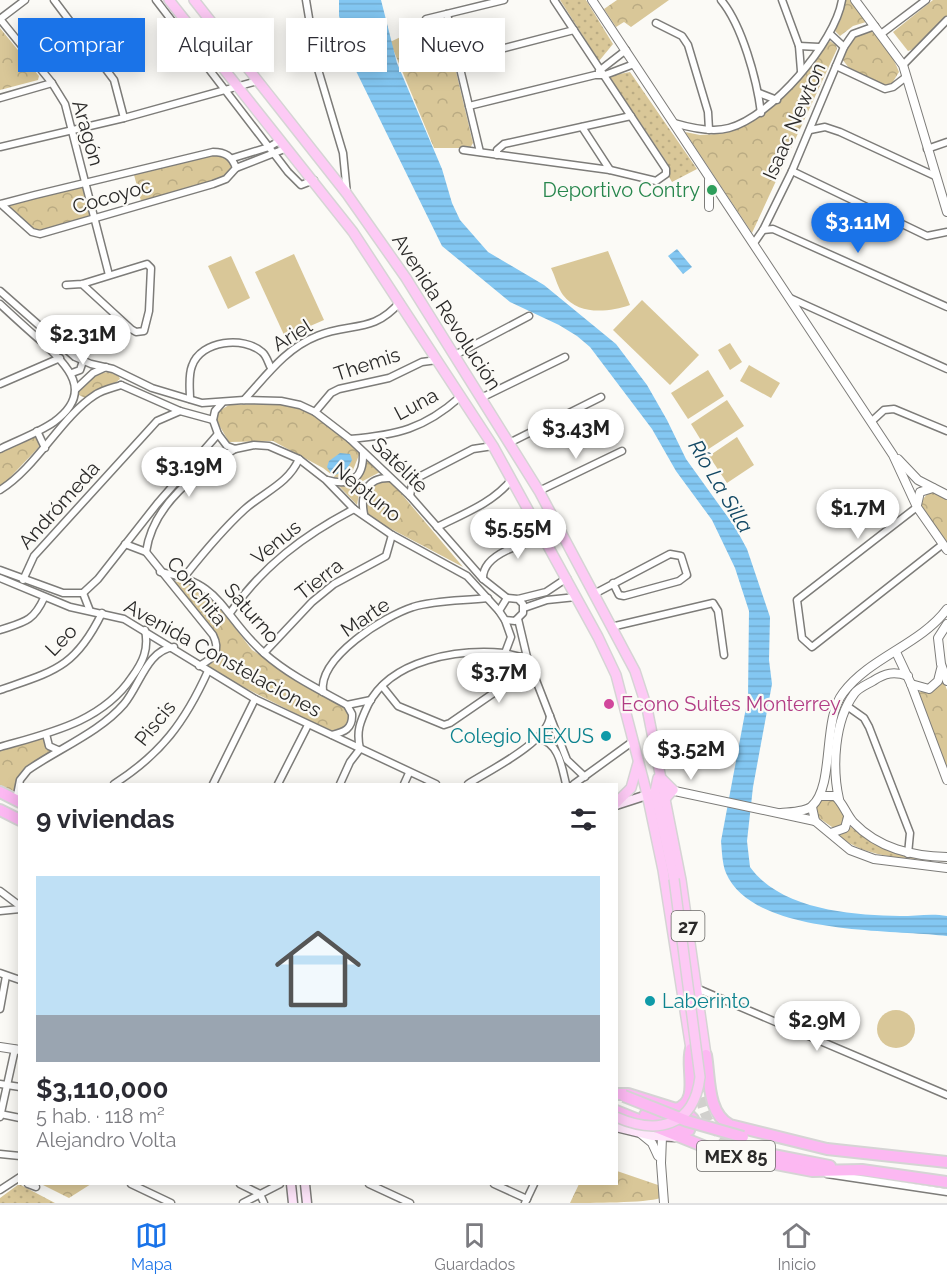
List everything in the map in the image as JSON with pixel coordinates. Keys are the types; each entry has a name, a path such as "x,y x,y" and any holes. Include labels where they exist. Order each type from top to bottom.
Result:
{"highway":[{"path":"0,792 18,801"},
{"path":"0,810 18,819"},
{"path":"691,1049 695,1077"},
{"path":"676,1109 686,1104 690,1096 688,1063 691,1049"},
{"path":"706,1055 715,1110 722,1120 730,1125 827,1149 947,1162"},
{"path":"628,1094 686,1112 693,1119 689,1130 684,1131 619,1097 628,1094"},
{"name":"MEX 85","path":"619,1097 687,1121 743,1137 853,1160 947,1168"},
{"name":"MEX 85","path":"618,1112 679,1137 740,1157 812,1171 862,1170 947,1182"},
{"path":"748,1150 862,1170"}],"main road":[{"name":"Avenida Revolución","path":"169,0 340,213 493,446 567,578 616,675 638,763 657,794 681,880 706,1055"},
{"name":"Avenida Revolución","path":"195,0 357,208 455,355 539,491 635,671 644,697 660,776"},
{"path":"340,213 357,208"},
{"path":"616,675 627,680 634,677 635,671"},
{"path":"624,701 633,692 644,697"},
{"path":"618,803 632,788 638,763"},
{"path":"618,804 673,790 660,776"},
{"path":"618,1118 644,1127 667,1125 686,1112 698,1092 700,1077 674,879 657,794 660,776"},
{"name":"Avenida Revolución","path":"657,794 663,870 691,1049"},
{"path":"684,1015 693,1018 700,1013"},
{"path":"688,1034 704,1034"},
{"path":"618,1128 641,1134 679,1137"},
{"path":"291,1185 293,1203"},
{"path":"305,1185 306,1202"}],"street":[{"path":"0,19 25,0"},
{"path":"54,0 114,80 124,118"},
{"path":"156,0 274,155 301,185 314,180"},
{"path":"306,0 317,66 343,153 347,194"},
{"path":"430,18 504,0"},
{"path":"463,150 610,170 656,181 666,174 666,169 554,0"},
{"path":"592,0 872,421 893,455 917,507 945,547 812,647 802,638 797,600 917,507"},
{"path":"721,0 735,22 759,93 761,113"},
{"path":"782,0 799,46 801,72"},
{"name":"Isaac Newton","path":"674,123 709,130 727,129 761,113 777,100 830,34 842,0"},
{"path":"855,0 903,65 947,212"},
{"path":"882,34 926,0"},
{"path":"447,14 448,18"},
{"name":"Aragón","path":"0,19 52,83 65,104 109,275"},
{"path":"903,65 947,20"},
{"path":"656,23 682,36 688,45 708,112 709,130"},
{"name":"Isaac Newton","path":"754,243 763,230 792,171 844,47 853,34 875,26"},
{"path":"505,48 574,30"},
{"path":"830,34 844,47"},
{"path":"799,46 819,47"},
{"path":"603,72 626,50"},
{"path":"469,106 634,64"},
{"path":"837,66 885,89 893,87 906,77"},
{"path":"461,72 480,152"},
{"path":"0,147 124,118 257,81"},
{"path":"0,98 52,83"},
{"path":"759,93 777,100"},
{"path":"497,155 497,150 504,144 631,116"},
{"path":"582,127 610,170"},
{"path":"810,130 832,129 935,176"},
{"path":"927,149 947,142"},
{"name":"Cocoyoc","path":"0,204 213,152 222,152 233,158 284,144"},
{"name":"Cocoyoc","path":"0,204 36,234 213,184 226,179 236,168 274,155 284,144"},
{"path":"233,158 236,168"},
{"path":"792,171 927,236 947,232"},
{"path":"708,176 711,189 709,207"},
{"path":"763,230 773,229 947,307"},
{"path":"66,285 82,284 143,264 151,268 149,311 144,331 136,332 130,329 82,284"},
{"path":"0,291 82,361 124,373 152,388 202,403 244,400"},
{"path":"790,298 947,369"},
{"name":"Ariel","path":"244,400 271,368 304,342 330,331 379,321 400,302"},
{"path":"0,304 60,358 72,373 75,392 79,400 87,401"},
{"path":"455,355 529,316"},
{"path":"190,399 192,365 203,349 210,345 226,343 259,349 265,354 271,368"},
{"path":"481,398 565,357"},
{"path":"0,384 60,358"},
{"name":"Themis","path":"315,412 330,393 339,389 389,378 423,362 437,360"},
{"path":"72,373 80,370 82,361"},
{"path":"0,448 37,431 62,415 75,392 93,373 106,367"},
{"path":"121,384 124,373"},
{"path":"0,490 45,448 87,401 121,384 180,411 213,420"},
{"name":"Luna","path":"350,439 404,432 442,413 460,397"},
{"path":"509,443 601,397"},
{"name":"Satélite","path":"244,400 281,401 300,405 315,412 350,439 410,496 483,579 507,598"},
{"path":"200,416 203,410 202,403"},
{"path":"222,403 214,411 213,420 218,434 227,446 235,449"},
{"path":"872,421 884,411 894,409 947,431"},
{"name":"Andrómeda","path":"23,580 34,556 157,421 180,411"},
{"path":"37,431 45,448"},
{"path":"0,570 69,595 83,593 98,579 218,434"},
{"name":"Neptuno","path":"235,449 254,445 269,446 299,459 326,480 354,509 392,535 461,572 499,611"},
{"path":"410,496 415,479 473,449 493,446"},
{"path":"146,552 152,525 162,509 197,474 235,449"},
{"path":"539,491 622,451"},
{"path":"326,480 346,483 359,477 363,467 363,452"},
{"path":"893,455 918,480 947,495"},
{"path":"185,576 217,536 248,507 290,476 299,459"},
{"path":"364,514 363,499 366,487 376,480 391,478"},
{"path":"437,527 476,508 505,488 513,479"},
{"path":"917,507 920,492 934,489"},
{"name":"Venus","path":"230,613 246,590 290,547 354,509"},
{"name":"Tierra","path":"264,653 312,602 334,584 386,556 392,535"},
{"path":"483,579 483,572 488,562 519,546 546,538"},
{"name":"Conchita","path":"125,544 146,552 216,641 218,647 214,656 200,666"},
{"path":"594,594 613,583 674,553 681,556 687,571 687,575 679,581 624,596 619,595 613,583"},
{"name":"Saturno","path":"160,572 185,576 209,589 264,653 289,674 347,705"},
{"name":"Avenida Constelaciones","path":"0,578 44,598 124,619 174,647 200,666 255,699 434,783"},
{"path":"505,653 511,637 499,611 507,598 518,599 546,592 567,578"},
{"path":"83,593 90,611"},
{"path":"576,597 547,600 524,608 518,619 524,657 567,760 585,777"},
{"path":"0,630 32,618 44,598"},
{"name":"Marte","path":"323,692 324,675 341,653 381,621 416,606 488,598"},
{"path":"518,599 524,608"},
{"path":"611,627 713,603 718,611 724,655"},
{"path":"781,813 812,807 822,796 837,703 853,681 927,628 947,609"},
{"name":"Leo","path":"0,690 63,666 88,638 102,613"},
{"path":"505,620 518,619"},
{"path":"947,624 938,638 941,664 940,676 934,686 922,689 892,672 882,675 854,693 847,706 838,743 835,773 839,799 848,817 870,837 887,847 908,854 947,857"},
{"path":"927,628 938,638 947,642"},
{"path":"0,747 46,734 82,720 116,698 143,659 147,647 145,630"},
{"path":"22,783 23,776 116,712 134,690 156,653 174,647"},
{"path":"896,651 947,780"},
{"path":"340,783 350,762 360,749 358,727 371,700 382,686 399,672 430,658 505,653 524,657"},
{"path":"382,686 398,706 444,725 514,680 524,657"},
{"path":"941,664 947,681"},
{"name":"Piscis","path":"115,783 140,766 168,741 192,704 208,671"},
{"path":"213,783 255,699"},
{"path":"332,735 344,732 350,726 352,714 347,705 371,700"},
{"path":"847,706 864,718 869,727 910,833 908,854"},
{"path":"470,783 539,739 547,727 550,715"},
{"path":"279,783 308,725"},
{"path":"46,734 49,746 58,750"},
{"path":"539,739 549,742 556,751 566,783"},
{"path":"576,783 632,742"},
{"path":"404,783 409,773"},
{"path":"673,790 815,821 850,850 874,859 947,868"},
{"path":"822,796 831,795 839,799"},
{"path":"812,807 815,821"},
{"path":"831,833 845,828 848,817"},
{"path":"0,891 18,906"},
{"path":"0,911 18,908"},
{"path":"0,1009 3,975 18,979"},
{"path":"696,988 947,1095"},
{"path":"0,1047 17,1050 4,1084 0,1115 18,1118"},
{"path":"641,1134 652,1143 661,1163"},
{"path":"662,1137 664,1203"},
{"path":"0,1154 18,1156"},
{"path":"812,1171 846,1179 947,1192"},
{"path":"0,1190 18,1179"},
{"path":"31,1185 36,1187"},
{"path":"133,1185 171,1203"},
{"path":"242,1185 260,1194 264,1203"},
{"path":"243,1203 278,1185"},
{"path":"371,1185 410,1203"},
{"path":"497,1185 526,1201 534,1185"}],"green space":[{"path":"560,0 586,0 613,44 599,61"},
{"path":"617,0 669,0 631,27 624,22 616,27 604,9"},
{"path":"844,0 850,0 866,22 853,26 840,36 835,31 841,19"},
{"path":"933,0 947,0 947,16 916,48 908,51 893,32"},
{"path":"0,28 18,50 18,72 36,72 39,76 38,80 0,90"},
{"path":"871,31 888,50 899,72 891,85 885,85 849,68 842,59 854,34"},
{"path":"399,38 399,64 390,42"},
{"path":"830,41 836,45 837,49 752,233 685,132 700,135 717,134 734,128 768,109"},
{"path":"402,72 456,72 473,143 470,148 434,148"},
{"path":"630,72 697,169 672,182 668,175 668,164 609,76"},
{"path":"222,152 236,168 226,179 142,205 133,171"},
{"path":"85,183 94,218 36,234 1,204"},
{"path":"608,251 630,305 595,311 570,302 561,292 551,268"},
{"path":"294,254 324,320 285,337 255,272"},
{"path":"231,256 250,298 228,309 208,266"},
{"path":"642,300 699,355 670,385 613,330"},
{"path":"730,343 742,362 730,370 718,350"},
{"path":"749,365 780,383 771,398 740,381"},
{"path":"708,370 724,396 688,419 671,393"},
{"path":"108,372 118,375 120,379 85,398 77,394 95,374"},
{"path":"727,400 744,426 707,450 691,424"},
{"path":"290,403 309,412 361,450 353,470 336,478 323,468 273,441 229,442 216,420 219,411 229,405"},
{"path":"32,437 38,439 39,447 0,488 0,452"},
{"path":"737,437 754,465 727,483 709,456"},
{"path":"363,455 380,472 361,482 357,505 336,483 345,482 357,474"},
{"path":"389,479 463,567 361,513 360,498 365,486"},
{"path":"930,491 947,497 947,544 922,506 922,500"},
{"path":"174,581 197,586 207,591 252,650 345,708 349,717 348,725 334,733 202,666 214,659 220,652 219,640"},
{"path":"943,679 947,690 947,768 917,692 927,692"},
{"path":"44,738 46,747 53,751 21,772 15,792 0,785 0,751"},
{"path":"834,796 843,815 840,827 832,827 813,814 820,800"},
{"path":"851,827 885,848 907,855 947,859 947,862 877,854 863,850 839,836"},
{"path":"896,1010 910,1015 915,1029 910,1043 896,1048 882,1043 877,1029 882,1015"},
{"path":"618,1171 658,1185 660,1198 631,1202 570,1203 579,1185 618,1185"},
{"path":"18,1185 55,1203 0,1203 0,1198"},
{"path":"43,1185 89,1185 69,1198"}],"water":[{"path":"339,0 381,0 386,18 340,18"},
{"path":"387,24 399,72 442,169 452,203 460,220 488,252 544,285 616,344 647,385 686,459 735,527 747,549 770,617 769,660 772,684 753,787 747,841 750,867 763,881 780,893 819,907 861,914 947,916 947,936 826,926 793,919 764,908 741,894 726,873 721,841 748,697 749,611 735,568 712,520 676,471 652,429 590,347 559,325 510,302 442,246 356,72 387,72"},
{"path":"677,249 692,267 683,274 668,256"},
{"path":"340,453 350,454 352,460 347,469 333,476 327,467 329,461"}],"tunnel":[{"path":"697,1083 706,1117 711,1125 725,1139 748,1150"}],"place":[{"name":"Deportivo Contry","path":"712,190"},
{"name":"Econo Suites Monterrey","path":"609,704"},
{"name":"Colegio NEXUS","path":"606,736"},
{"name":"Laberinto","path":"650,1001"}],"water label":[{"name":"Río La Silla","path":"721,486"}]}
